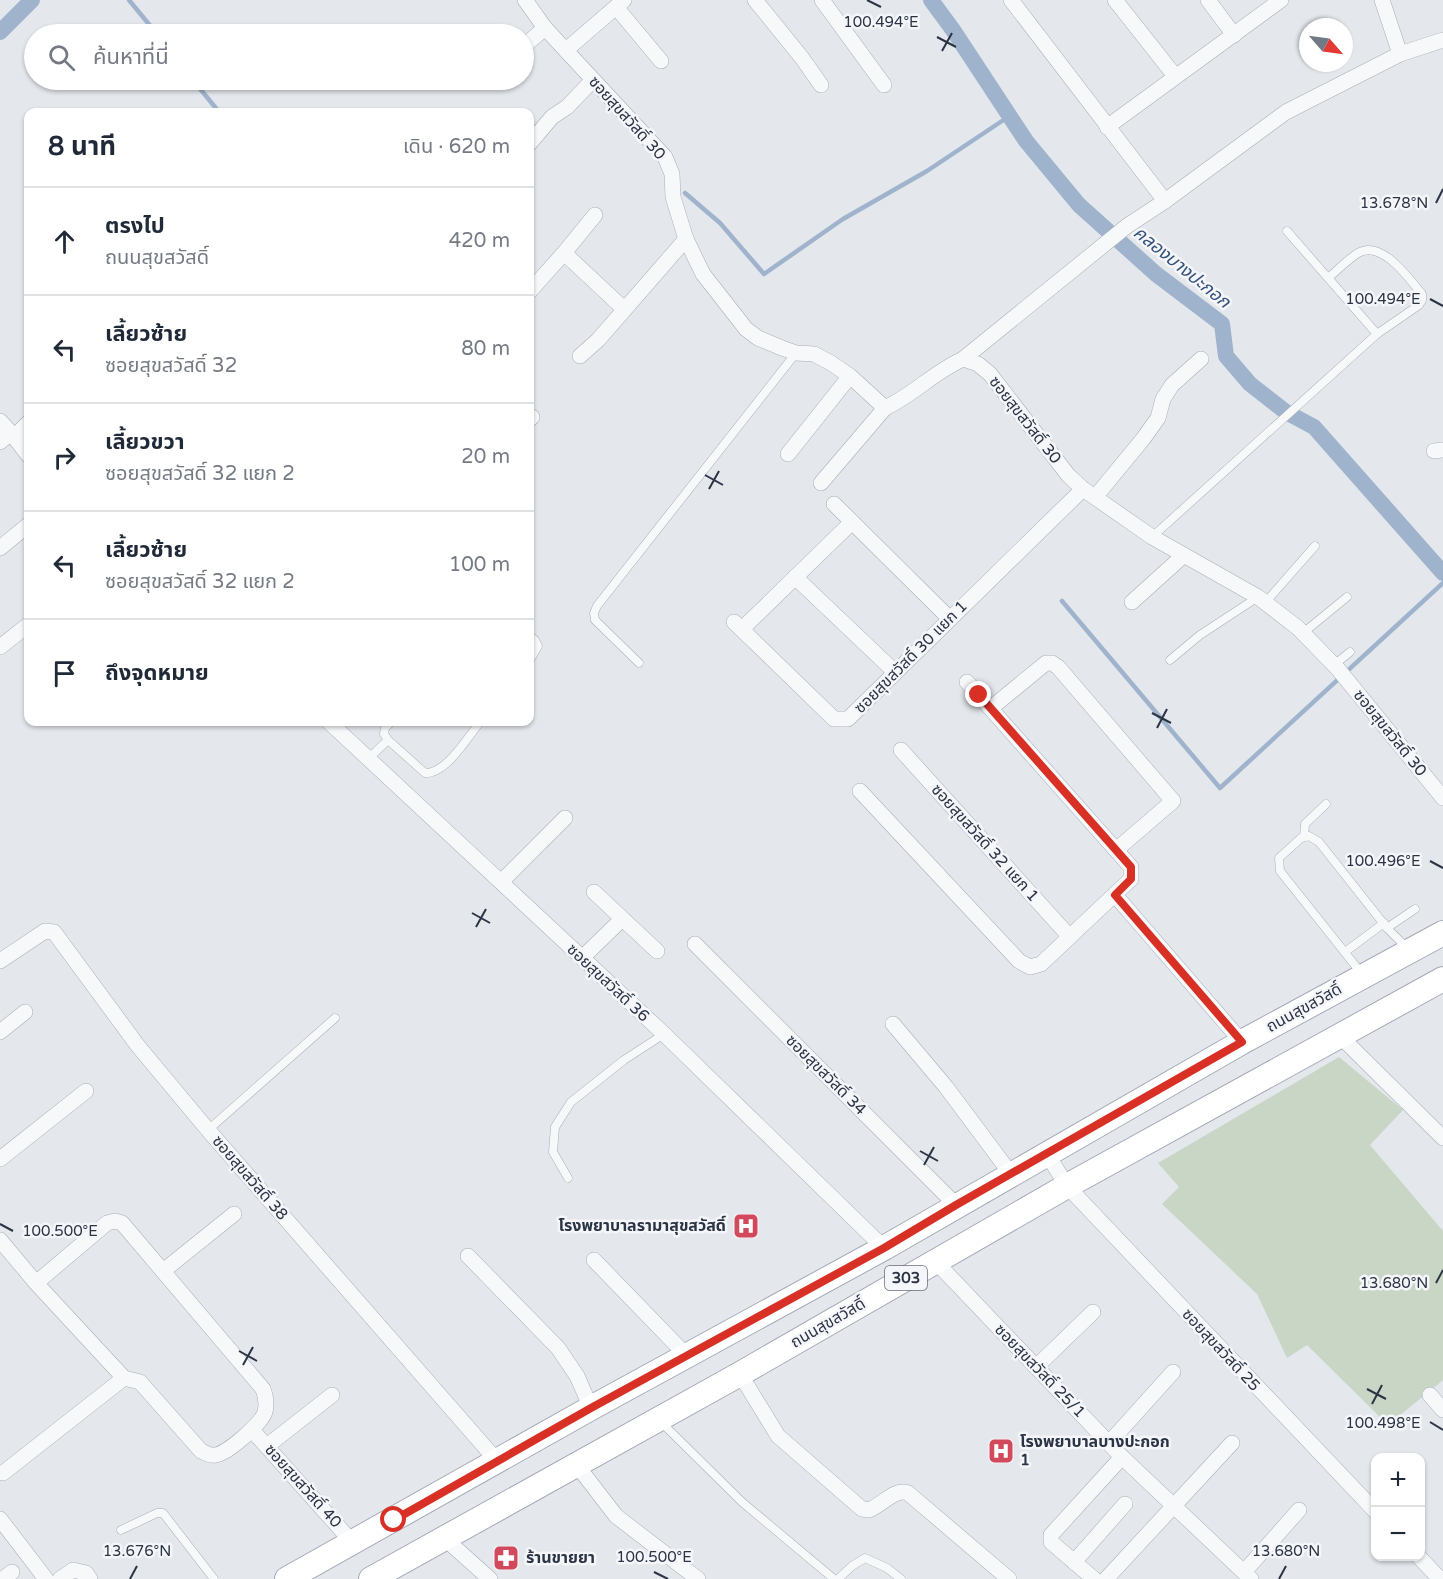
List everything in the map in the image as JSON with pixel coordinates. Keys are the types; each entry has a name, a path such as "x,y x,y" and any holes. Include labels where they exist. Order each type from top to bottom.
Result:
{"main road":[{"name":"ถนนสุขสวัสดิ์","path":"287,1579 591,1408 884,1248 1242,1042 1443,933"},
{"name":"ถนนสุขสวัสดิ์","path":"384,1574 443,1537 740,1374 935,1260 1443,979"}],"street":[{"name":"ซอยสุขสวัสดิ์ 30","path":"525,0 545,28 664,157 672,174 673,197 686,239 703,274 746,329 758,338 796,353 814,354 831,363 850,376 885,408"},
{"path":"755,0 821,85"},
{"path":"822,0 884,85"},
{"path":"1011,0 1165,201"},
{"path":"1115,0 1174,76"},
{"path":"1208,0 1234,35"},
{"path":"1107,127 1281,0"},
{"path":"1382,0 1400,54"},
{"path":"566,50 620,3 661,61"},
{"path":"534,37 545,28"},
{"path":"821,483 885,408 904,400 946,367 963,359 1127,226 1165,201 1286,112 1400,54 1443,40"},
{"path":"534,138 552,117 567,107 593,80"},
{"path":"534,287 595,215"},
{"path":"580,356 598,340 686,239"},
{"path":"564,253 624,309"},
{"name":"ซอยสุขสวัสดิ์ 30","path":"963,359 978,364 990,374 1068,475 1089,492 1152,537 1261,600 1303,633 1339,671 1443,798"},
{"name":"ซอยสุขสวัสดิ์ 30 แยก 1","path":"795,577 738,626 834,719 848,719 949,618 1089,492 1148,432 1158,418 1163,399 1172,385 1201,359"},
{"path":"788,454 850,376"},
{"path":"0,421 8,437 24,451"},
{"path":"8,437 24,426"},
{"path":"834,504 949,618"},
{"path":"852,522 795,577 896,672"},
{"path":"0,548 24,528"},
{"path":"1132,602 1184,555"},
{"path":"0,647 24,628"},
{"path":"991,708 1046,663 1052,663 1173,801 1116,850"},
{"path":"860,791 1019,961 1030,967 1041,964 1131,879 1131,867 967,682"},
{"name":"ซอยสุขสวัสดิ์ 36","path":"333,726 664,1035 884,1248"},
{"name":"ซอยสุขสวัสดิ์ 32 แยก 1","path":"901,750 1069,936"},
{"path":"501,882 565,818"},
{"path":"594,892 657,951"},
{"path":"1115,895 1242,1042"},
{"path":"582,958 622,919"},
{"name":"ซอยสุขสวัสดิ์ 38","path":"2,955 45,931 54,932 138,1046 208,1130 498,1462"},
{"name":"ซอยสุขสวัสดิ์ 34","path":"695,944 956,1205"},
{"path":"0,1032 24,1012"},
{"path":"893,1024 946,1087 1011,1174"},
{"path":"1339,1035 1348,1041 1443,1138"},
{"path":"0,1159 86,1091"},
{"name":"ซอยสุขสวัสดิ์ 25","path":"1047,1154 1067,1186 1371,1507"},
{"path":"163,1271 234,1214"},
{"path":"0,1240 36,1283 124,1378 140,1382 201,1451 210,1456 218,1455 252,1430 264,1414 267,1400 263,1389 122,1223 115,1221 107,1223 36,1283"},
{"path":"468,1256 558,1348 577,1376 591,1408"},
{"path":"594,1260 687,1356"},
{"name":"ซอยสุขสวัสดิ์ 25/1","path":"935,1260 1122,1457 1245,1576"},
{"path":"1036,1367 1093,1312"},
{"path":"1109,1443 1173,1372"},
{"path":"740,1374 778,1436 862,1509 870,1510 896,1493 903,1491 908,1493 1009,1579"},
{"path":"3,1473 124,1378"},
{"path":"267,1446 332,1395"},
{"path":"1430,1395 1443,1410"},
{"name":"ซอยสุขสวัสดิ์ 40","path":"252,1430 353,1543"},
{"path":"1106,1579 1232,1443"},
{"path":"1094,1579 1051,1542 1051,1535 1122,1457"},
{"path":"576,1464 616,1516 698,1579"},
{"path":"1074,1562 1125,1504"},
{"path":"1245,1576 1299,1510"},
{"path":"0,1519 46,1579"},
{"path":"443,1537 490,1579"},
{"path":"1422,1561 1440,1579"},
{"path":"60,1579 73,1570 86,1574 90,1579"}],"lane":[{"path":"1287,231 1377,334"},
{"path":"1152,537 1270,428 1377,334 1419,305 1422,300 1422,294 1393,261 1375,251 1360,252 1328,278"},
{"path":"639,663 595,620 594,613 597,606 796,353"},
{"path":"1170,660 1200,634 1261,600 1315,546"},
{"path":"1303,633 1347,597"},
{"path":"534,639 538,646 534,653"},
{"path":"1339,671 1350,652"},
{"path":"387,726 384,734 388,740 425,774 432,774 449,760 477,726"},
{"path":"369,758 388,740"},
{"path":"1304,837 1305,824 1326,804"},
{"path":"1364,976 1280,871 1279,858 1301,838 1309,836 1319,842 1386,926 1410,951"},
{"path":"1345,952 1415,909"},
{"path":"208,1130 335,1018"},
{"path":"568,1178 553,1152 555,1127 572,1102 624,1060 664,1035"},
{"path":"658,1419 742,1502 836,1579 865,1558 887,1568 901,1579"},
{"path":"121,1530 157,1513 163,1513 214,1579"}],"green space":[{"path":"1339,1057 1403,1110 1370,1145 1443,1231 1443,1380 1388,1425 1307,1345 1287,1358 1257,1294 1162,1204 1179,1187 1158,1163"}],"waterway":[{"path":"0,32 32,0"},
{"path":"129,0 149,24"},
{"name":"คลองบางปะกอก","path":"931,0 1026,141 1079,205 1156,274 1222,324 1226,356 1250,384 1286,412 1314,427 1443,573"},
{"path":"201,90 216,108"},
{"path":"685,193 720,223 764,274 843,219 927,171 1008,117"},
{"path":"1062,601 1220,788 1443,583"}],"place":[{"name":"โรงพยาบาลรามาสุขสวัสดิ์","path":"746,1226"},
{"name":"โรงพยาบาลบางปะกอก 1","path":"1001,1451"},
{"name":"ร้านขายยา","path":"506,1558"}],"route":[{"path":"394,1520 591,1408 884,1248 1242,1042 1115,895 1131,879 1131,867 979,695"}]}
